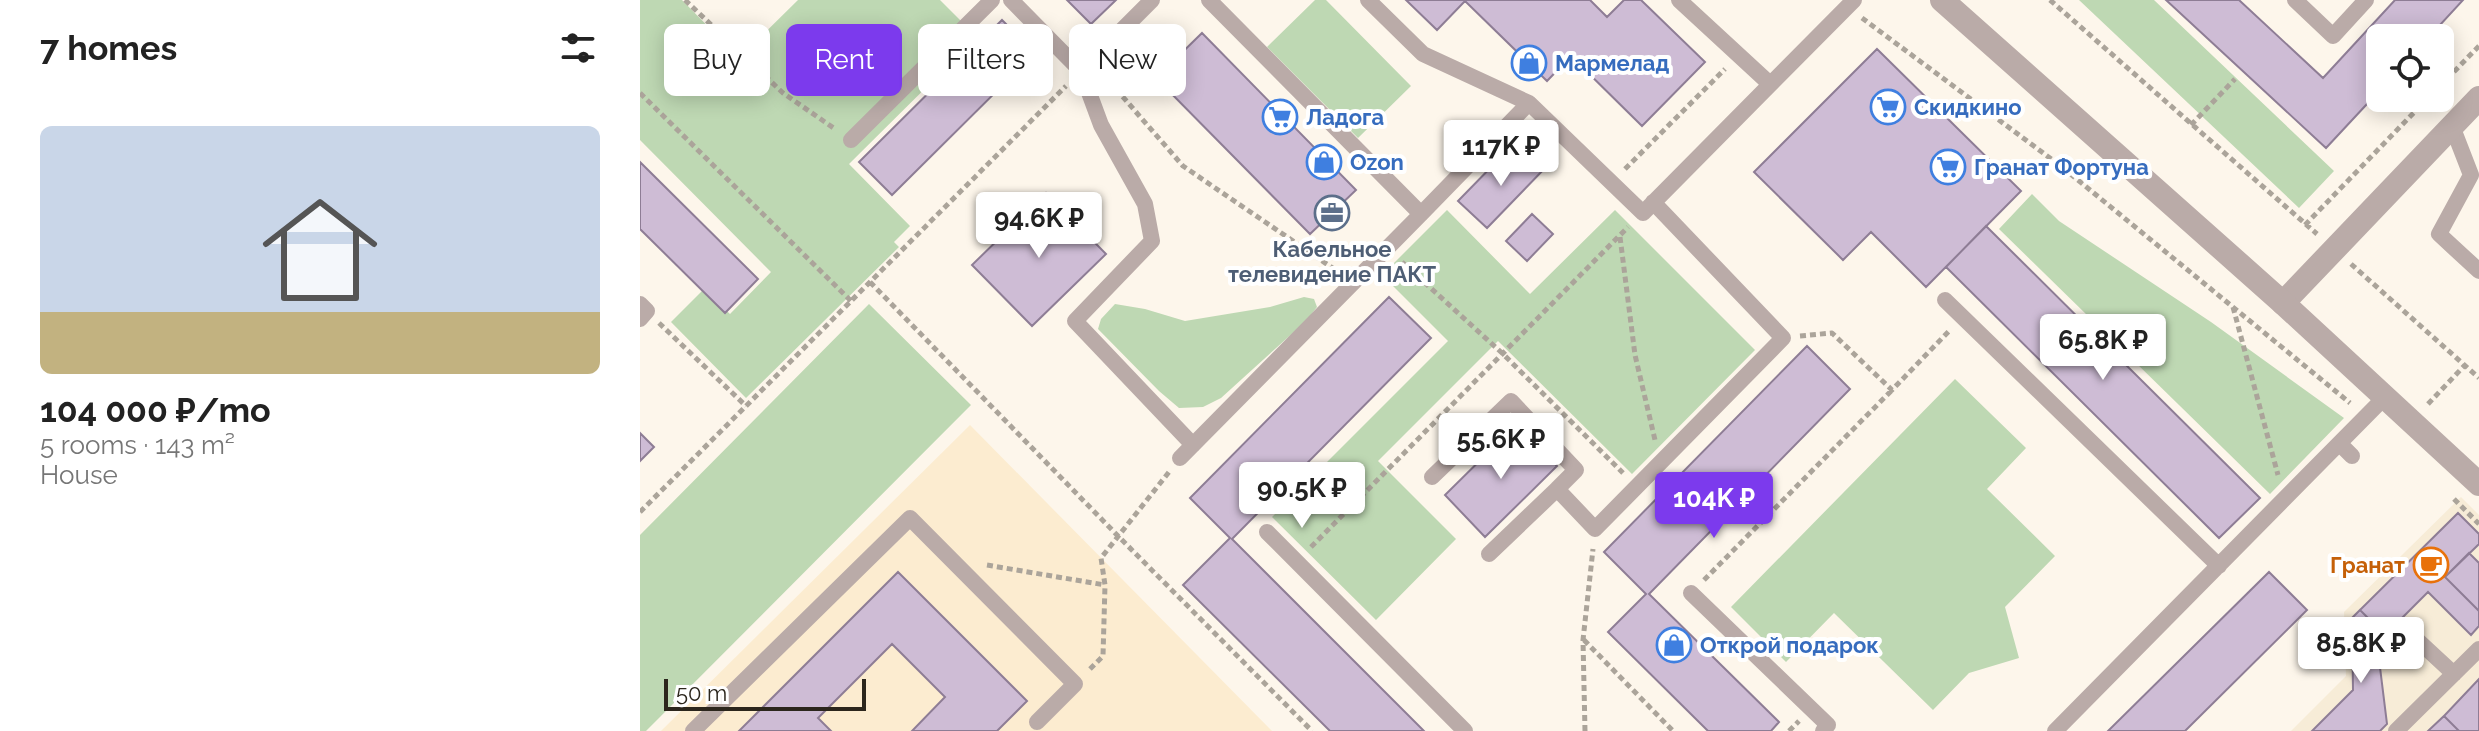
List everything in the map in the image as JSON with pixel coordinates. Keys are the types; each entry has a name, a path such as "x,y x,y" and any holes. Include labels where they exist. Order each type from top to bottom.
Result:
{"street":[{"path":"1942,0 2283,303 2479,484"},
{"path":"2283,303 2336,251 2452,126 2476,107"}],"lane":[{"path":"851,140 992,0"},
{"path":"1011,0 1069,59"},
{"path":"1128,24 1152,0"},
{"path":"1209,0 1421,214"},
{"path":"1368,0 1423,54 1529,103 1611,183 1648,207 1783,338 1595,529 1557,489"},
{"path":"1679,0 1770,84"},
{"path":"2295,0 2333,36 2366,0"},
{"path":"1648,207 1850,3"},
{"path":"1090,96 1101,125 1145,204 1152,241 1075,321 1193,445"},
{"path":"1180,458 1529,103"},
{"path":"2452,126 2471,175 2439,234 2479,271"},
{"path":"1945,300 2219,566"},
{"path":"2055,731 2386,396"},
{"path":"1432,477 1511,401 1576,470 1489,554"},
{"path":"2340,444 2352,456"},
{"path":"693,731 910,518 1075,684 1037,722"},
{"path":"1267,532 1465,731"},
{"path":"1691,593 1828,725 1823,731"},
{"path":"2413,636 2454,674"},
{"path":"2396,731 2479,649"}],"path":[{"path":"685,0 783,93 851,140"},
{"path":"2050,0 2479,378"},
{"path":"1850,3 2062,167 2366,417"},
{"path":"2454,72 2479,46"},
{"path":"1611,183 1739,55"},
{"path":"2191,125 2235,79"},
{"path":"640,512 1069,83"},
{"path":"640,93 851,301"},
{"path":"1122,96 1183,166 1353,282"},
{"path":"2305,225 2414,112"},
{"path":"1296,562 1648,207"},
{"path":"1620,236 1635,355 1661,461"},
{"path":"1386,248 1502,353 1636,486"},
{"path":"870,282 1312,731"},
{"path":"2233,307 2285,499"},
{"path":"642,312 746,406"},
{"path":"1691,593 1963,317"},
{"path":"1783,338 1832,333 1892,390"},
{"path":"1075,684 1103,656 1105,585 1101,558 1180,458"},
{"path":"2447,492 2479,524"},
{"path":"1585,731 1583,640 1595,529"},
{"path":"951,558 1105,585"},
{"path":"1583,640 1673,731"}],"shaded area":[{"path":"970,425 1272,731 661,731"},
{"path":"2461,497 2479,515 2479,731 2291,731 2346,676 2344,612"}],"green space":[{"path":"640,0 682,0 706,24 664,24 664,96 770,96 770,28 798,0 940,0 964,24 918,24 918,96 849,164 910,226 894,242 899,247 746,398 671,322 704,289 730,314 771,272 640,140"},
{"path":"1315,0 1326,0 1411,86 1358,138 1267,47"},
{"path":"2079,0 2154,0 2334,171 2299,208"},
{"path":"2032,194 2059,221 2211,322 2344,418 2270,494 1999,229"},
{"path":"1447,210 1530,294 1615,210 1755,350 1632,474 1498,341 1378,461 1456,539 1376,620 1272,517 1448,341 1382,275"},
{"path":"1304,297 1314,299 1317,307 1306,321 1221,398 1203,407 1179,408 1098,329 1101,319 1115,304 1185,321 1270,307"},
{"path":"869,304 971,405 646,731 640,731 640,535"},
{"path":"1955,379 2026,448 1987,489 2055,556 2005,607 2019,658 1969,673 1933,710 1834,613 1786,662 1731,607"}],"building":[{"path":"1067,0 1116,0 1091,24"},
{"path":"1406,0 1590,0 1607,17 1624,0 1641,0 1705,62 1642,126 1571,56 1547,81 1465,1 1437,30"},
{"path":"2166,0 2239,0 2323,78 2366,31 2366,105 2326,148"},
{"path":"2395,0 2463,0 2441,24 2373,24"},
{"path":"1202,33 1356,190 1310,234 1174,96 1186,96 1186,49"},
{"path":"1877,49 2021,191 1926,287 1871,232 1843,260 1754,172"},
{"path":"925,96 992,96 892,195 859,162"},
{"path":"1533,150 1548,165 1487,228 1458,201 1502,156 1515,169"},
{"path":"640,162 758,279 725,313 640,229"},
{"path":"1046,193 1106,254 1032,326 972,265"},
{"path":"1532,214 1553,234 1527,261 1506,241"},
{"path":"1986,226 2260,498 2219,538 1946,267"},
{"path":"1389,297 1431,338 1232,539 1424,731 1330,731 1183,585 1230,538 1190,498"},
{"path":"1807,346 1850,389 1649,594 1779,722 1771,731 1708,731 1608,632 1646,594 1604,552"},
{"path":"1516,425 1557,466 1485,537 1445,495"},
{"path":"640,433 654,447 640,461"},
{"name":"Гранат","path":"2458,513 2479,534 2479,544 2445,577 2479,611 2479,626 2471,635 2428,592 2385,635 2360,610"},
{"path":"2469,553 2479,563 2479,611 2445,577"},
{"path":"898,572 1027,701 997,731 912,731 945,697 892,644 818,718 831,731 739,731"},
{"path":"2269,572 2307,610 2185,731 2108,731"},
{"path":"2360,610 2385,635 2377,643 2387,724 2380,731 2312,731 2353,690 2352,618"},
{"path":"2479,679 2479,731 2459,731 2444,716"},
{"path":"2444,716 2459,731 2428,731"}],"place":[{"name":"Мармелад","path":"1529,63"},
{"name":"Скидкино","path":"1888,107"},
{"name":"Ладога","path":"1280,117"},
{"name":"Ozon","path":"1324,162"},
{"name":"Гранат Фортуна","path":"1948,167"},
{"name":"Кабельное телевидение ПАКТ","path":"1332,213"},
{"name":"Гранат","path":"2431,565"},
{"name":"Открой подарок","path":"1674,645"}]}
